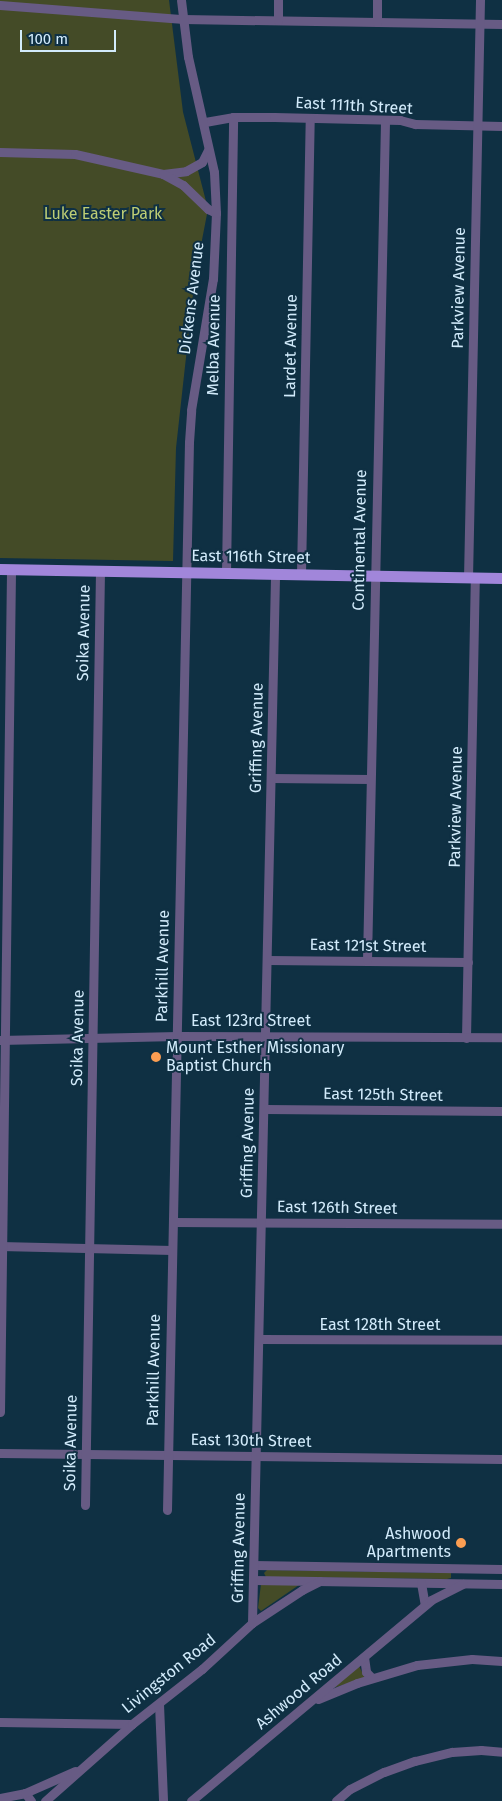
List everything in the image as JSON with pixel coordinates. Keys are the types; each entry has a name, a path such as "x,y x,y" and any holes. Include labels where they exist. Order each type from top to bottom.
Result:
{"main road":[{"name":"East 116th Street","path":"5,569 502,578"}],"street":[{"name":"Dickens Avenue","path":"181,0 188,57 205,122 208,150 214,172 216,213 213,279 191,410 187,572"},
{"path":"278,0 278,20"},
{"path":"377,0 377,22"},
{"name":"Parkview Avenue","path":"466,1038 480,0"},
{"path":"0,5 183,19 502,24"},
{"name":"East 111th Street","path":"205,122 233,117 310,118 400,120 415,124 502,126"},
{"name":"Melba Avenue","path":"226,573 233,117"},
{"name":"Lardet Avenue","path":"301,574 310,118"},
{"name":"Continental Avenue","path":"367,960 385,120"},
{"path":"163,174 186,170 202,162 208,150"},
{"path":"0,152 75,154 163,174 183,185 208,209 216,213"},
{"path":"0,1412 5,569"},
{"name":"Soika Avenue","path":"85,1505 100,571"},
{"name":"Parkhill Avenue","path":"167,1510 187,572"},
{"name":"Griffing Avenue","path":"252,1623 275,574"},
{"path":"271,778 370,779"},
{"name":"East 121st Street","path":"268,960 468,962"},
{"name":"East 123rd Street","path":"3,1040 177,1036 502,1037"},
{"name":"East 125th Street","path":"264,1109 502,1111"},
{"name":"East 126th Street","path":"172,1222 502,1224"},
{"path":"2,1246 172,1250"},
{"name":"East 128th Street","path":"259,1339 502,1340"},
{"name":"East 130th Street","path":"0,1454 502,1459"},
{"path":"254,1565 502,1570"},
{"path":"463,1584 464,1569"},
{"path":"254,1580 502,1584"},
{"name":"Livingston Road","path":"45,1801 132,1724 202,1669 252,1623 302,1590 320,1581"},
{"path":"421,1583 426,1605"},
{"name":"Ashwood Road","path":"191,1801 426,1605 446,1591 463,1584"},
{"path":"364,1657 366,1672 372,1678"},
{"path":"311,1702 372,1678 417,1665 472,1659 502,1660"},
{"path":"159,1704 163,1801"},
{"path":"0,1722 132,1724"},
{"path":"336,1801 358,1785 384,1772 415,1761 452,1752 481,1750 502,1752"},
{"path":"0,1798 25,1793 82,1768"},
{"path":"25,1793 31,1801"}],"green space":[{"name":"Luke Easter Park","path":"0,0 169,0 183,112 208,209 195,276 176,448 173,561 0,558"},
{"path":"267,1570 451,1573 451,1578 266,1577 264,1573"},
{"path":"261,1584 299,1585 261,1611 258,1608"},
{"path":"359,1666 365,1678 333,1688"}],"place":[{"name":"Mount Esther Missionary Baptist Church","path":"156,1057"},
{"name":"Ashwood Apartments","path":"461,1543"}]}
